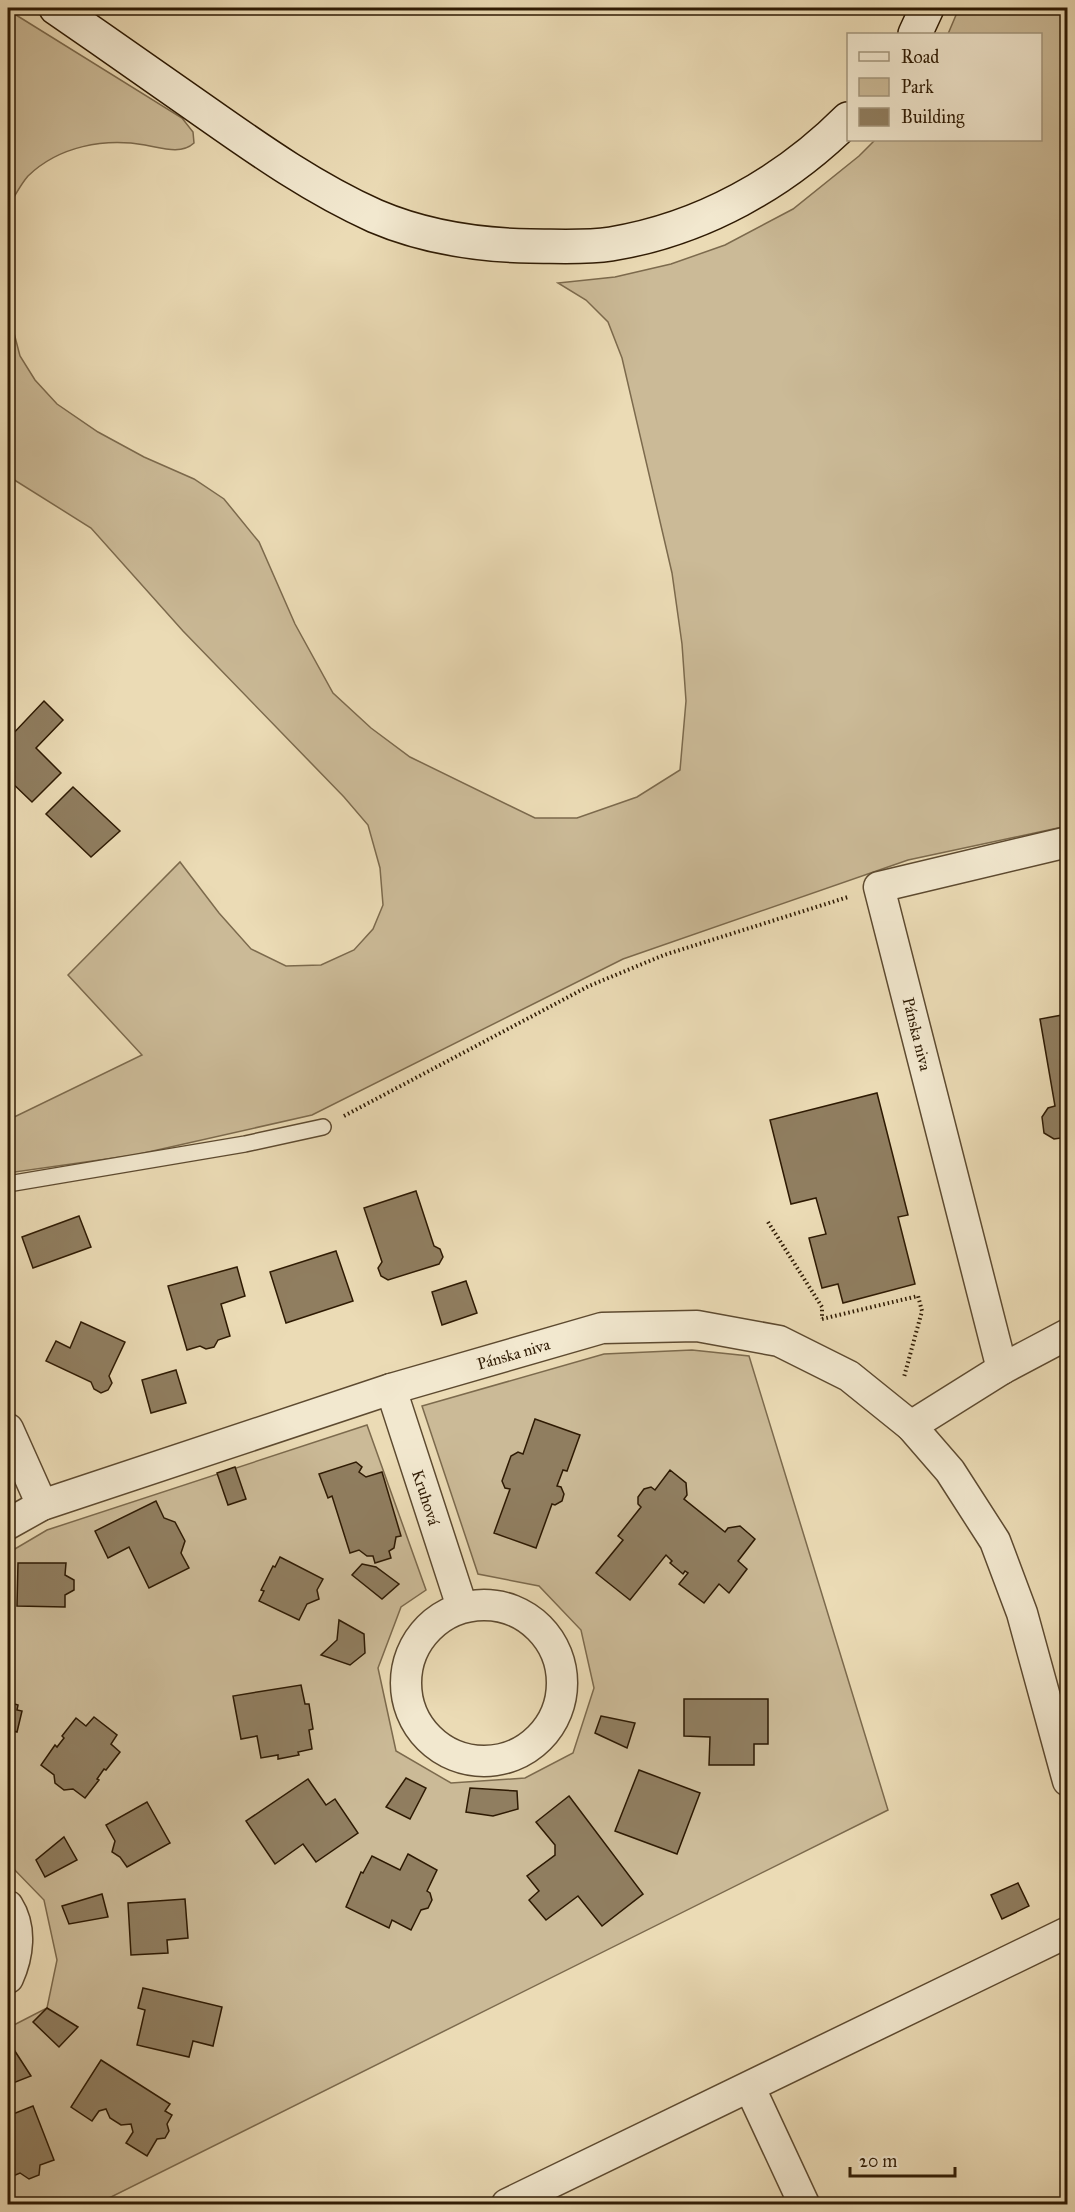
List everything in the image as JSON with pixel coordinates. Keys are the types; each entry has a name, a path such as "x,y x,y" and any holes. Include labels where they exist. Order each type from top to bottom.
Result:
{"main road":[{"path":"56,8 280,165 333,196 398,225 455,240 514,246 591,246 631,240 686,224 731,206 754,193 812,151 847,121"},
{"path":"915,33 927,8"}],"street":[{"path":"879,887 1068,842"},
{"name":"Pánska niva","path":"879,887 1002,1369"},
{"name":"Pánska niva","path":"8,1524 42,1505 391,1389 602,1328 697,1326 779,1341 849,1376 912,1426 950,1471 995,1541 1022,1613 1068,1781"},
{"path":"912,1426 1002,1369 1068,1334"},
{"name":"Kruhová","path":"391,1389 462,1607"},
{"path":"8,1429 42,1505"},
{"path":"487,1604 512,1609 534,1621 550,1640 560,1663 563,1688 557,1712 544,1734 525,1750 502,1759 475,1761 449,1754 427,1738 411,1715 405,1689 407,1662 419,1638 438,1618 462,1607 487,1604"},
{"path":"8,1906 17,1934 15,1961 8,1978"},
{"path":"507,2205 1068,1932"},
{"path":"750,2088 804,2205"}],"lane":[{"path":"8,1184 245,1144 322,1127"}],"path":[{"path":"322,1127 589,986 664,955 879,887"},
{"path":"768,1222 822,1307 821,1328"},
{"path":"822,1319 918,1296 922,1311 904,1377"}],"green space":[{"path":"959,8 1067,8 1067,826 908,860 623,959 312,1115 135,1155 8,1173 8,1120 142,1055 68,975 180,862 219,913 251,949 286,966 321,965 354,950 373,929 383,905 380,868 368,825 344,797 183,631 91,528 8,476 8,310 20,356 35,380 57,404 98,432 144,457 194,479 224,499 259,542 295,624 333,693 371,728 410,757 535,818 577,818 637,797 680,770 686,701 682,644 672,573 622,358 608,322 586,300 558,283 615,277 671,264 725,245 793,209 859,156 874,141 1042,141 1042,33 948,33"},
{"path":"8,10 182,118 193,132 194,143 177,150 114,143 68,151 40,166 28,176 8,207"},
{"path":"692,1350 749,1356 888,1810 97,2204 8,2204 8,2028 47,2008 57,1960 44,1900 8,1863 8,1553 47,1530 367,1425 426,1590 401,1607 378,1668 396,1751 451,1783 525,1778 573,1753 594,1688 581,1630 539,1586 478,1574 422,1406 604,1354"}],"building":[{"path":"44,701 63,720 36,748 61,773 32,802 8,779 8,739"},
{"path":"73,787 120,831 91,857 46,814"},
{"path":"1068,1014 1068,1137 1054,1139 1044,1133 1042,1117 1048,1108 1055,1106 1040,1019"},
{"path":"877,1093 908,1215 898,1217 915,1284 843,1303 838,1284 822,1288 809,1238 826,1234 816,1198 791,1204 770,1120"},
{"path":"416,1191 434,1246 440,1249 443,1257 439,1264 388,1280 381,1276 378,1268 382,1262 364,1208"},
{"path":"79,1216 91,1247 33,1268 22,1237"},
{"path":"336,1251 353,1301 286,1323 270,1272"},
{"path":"237,1267 245,1296 221,1304 230,1336 218,1340 214,1347 206,1349 200,1346 187,1350 168,1286"},
{"path":"466,1281 477,1313 442,1325 432,1292"},
{"path":"81,1322 125,1342 109,1376 112,1383 108,1390 101,1393 94,1389 91,1382 46,1361 56,1341 70,1348"},
{"path":"176,1370 186,1403 151,1413 142,1380"},
{"path":"535,1419 580,1435 567,1471 563,1470 557,1486 561,1487 564,1494 562,1501 555,1505 552,1504 536,1548 494,1533 510,1489 505,1488 502,1481 511,1456 518,1452 523,1454"},
{"path":"356,1462 362,1467 359,1472 366,1477 382,1472 401,1536 396,1537 394,1548 389,1551 391,1558 375,1563 373,1556 367,1556 359,1550 350,1553 332,1496 328,1498 319,1474"},
{"path":"235,1467 246,1499 228,1505 217,1473"},
{"path":"670,1470 686,1483 687,1495 684,1499 725,1532 728,1528 740,1526 755,1539 738,1561 747,1569 729,1593 719,1584 704,1603 679,1584 688,1573 685,1571 683,1574 670,1563 672,1561 666,1555 630,1600 596,1573 623,1540 618,1536 641,1507 638,1504 638,1497 644,1489 651,1487 655,1490"},
{"path":"156,1501 164,1518 175,1522 185,1541 181,1553 189,1568 149,1588 129,1547 108,1558 95,1531"},
{"path":"280,1557 323,1579 317,1590 319,1599 307,1604 299,1620 259,1601 264,1591 261,1590"},
{"path":"18,1563 66,1563 65,1575 74,1580 74,1590 65,1595 65,1607 17,1606"},
{"path":"362,1564 376,1567 399,1584 382,1599 352,1575"},
{"path":"339,1620 364,1634 365,1653 350,1665 321,1655 337,1640"},
{"path":"301,1685 305,1704 309,1704 313,1729 309,1730 312,1749 298,1752 299,1755 278,1759 278,1755 261,1758 257,1736 241,1739 233,1696"},
{"path":"684,1699 768,1699 768,1744 754,1744 754,1765 709,1765 710,1737 684,1736"},
{"path":"8,1702 18,1705 17,1710 22,1711 17,1732 13,1731 8,1752"},
{"path":"601,1716 635,1723 627,1748 595,1733"},
{"path":"94,1717 117,1735 111,1744 120,1752 106,1770 104,1769 97,1779 99,1780 85,1798 73,1789 64,1790 55,1783 54,1775 41,1765 55,1745 57,1747 64,1738 62,1736 76,1718 86,1726"},
{"path":"639,1770 700,1793 677,1854 615,1831"},
{"path":"406,1778 426,1788 410,1819 386,1807"},
{"path":"308,1779 326,1805 335,1799 358,1833 316,1862 303,1844 275,1864 246,1821"},
{"path":"470,1788 517,1791 518,1809 493,1816 466,1812"},
{"path":"569,1796 643,1894 602,1926 578,1896 546,1920 529,1900 539,1891 527,1876 555,1855 555,1845 536,1822"},
{"path":"147,1802 170,1843 127,1867 120,1857 112,1852 115,1841 106,1825"},
{"path":"64,1837 77,1860 45,1877 36,1860"},
{"path":"408,1854 437,1870 427,1891 432,1900 428,1908 421,1910 411,1930 392,1920 389,1928 346,1907 361,1872 363,1873 372,1856 400,1870"},
{"path":"1018,1883 1029,1906 1002,1919 991,1895"},
{"path":"102,1894 108,1917 69,1924 62,1906"},
{"path":"185,1899 188,1938 167,1940 168,1953 131,1955 128,1903"},
{"path":"143,1988 222,2007 213,2046 193,2041 189,2057 137,2045 145,2010 138,2008"},
{"path":"47,2008 78,2027 59,2047 33,2022"},
{"path":"11,2045 31,2076 8,2085 8,2046"},
{"path":"101,2060 170,2104 165,2111 172,2115 167,2124 169,2131 165,2138 157,2139 147,2156 126,2143 133,2132 131,2124 121,2125 110,2118 106,2109 99,2111 92,2121 71,2107"},
{"path":"33,2106 54,2160 40,2165 39,2175 29,2179 20,2173 8,2178 8,2116"}]}
